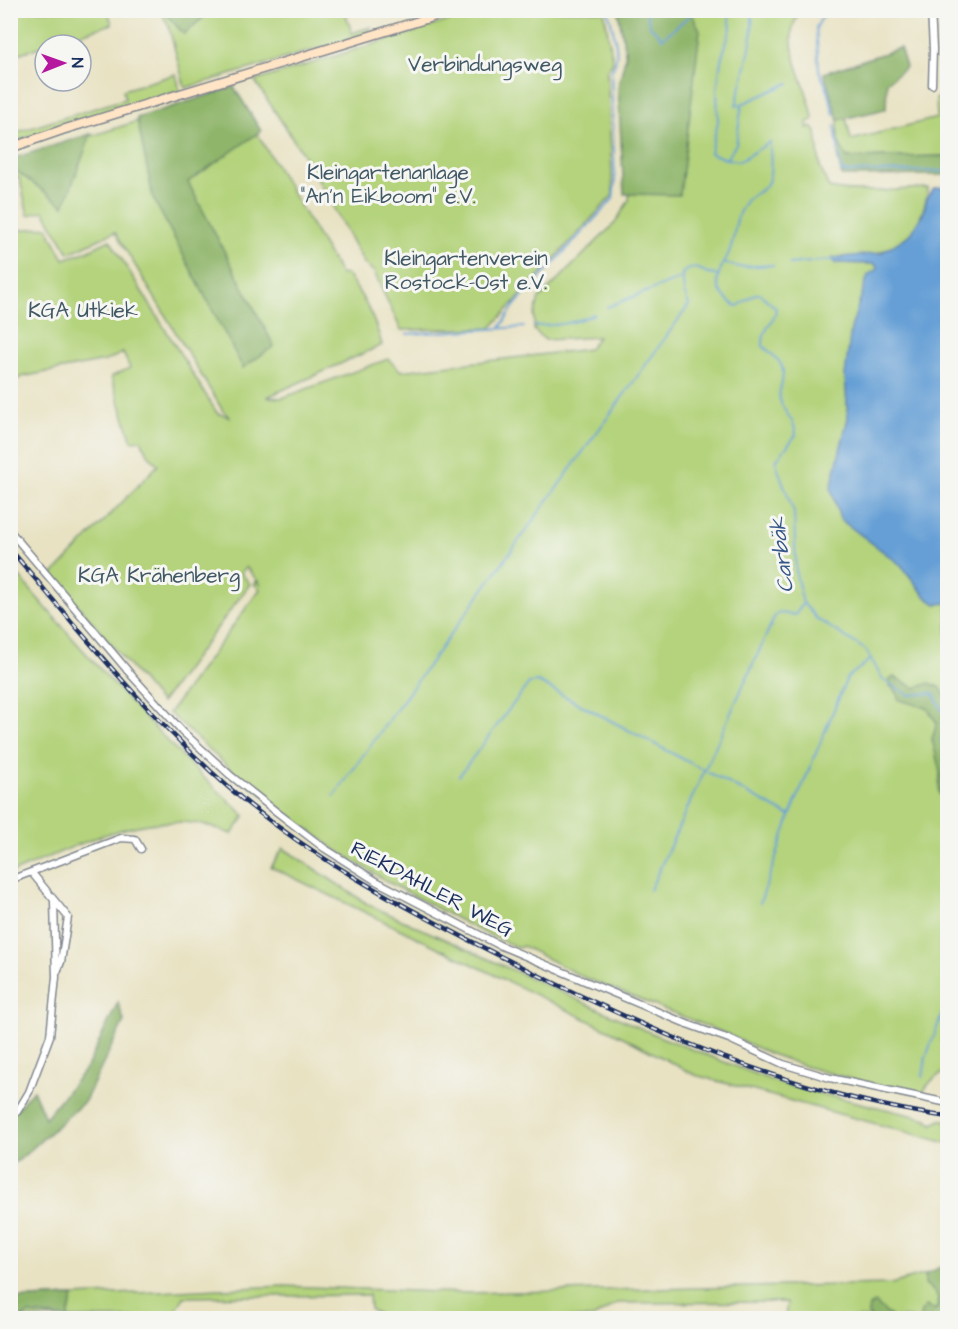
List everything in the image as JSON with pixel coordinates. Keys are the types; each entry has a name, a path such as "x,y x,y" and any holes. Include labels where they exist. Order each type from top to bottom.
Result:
{"main road":[{"path":"12,147 455,10"}],"street":[{"path":"931,10 932,85"},
{"name":"RIEKDAHLER WEG","path":"10,531 140,685 183,732 230,775 278,813 324,848 376,881 499,945 783,1064 830,1078 948,1103"},
{"path":"10,880 121,838 135,839 141,849"},
{"path":"32,873 66,913 69,922 56,977"},
{"path":"10,1116 17,1112 29,1092 50,1036 56,977 54,901"}],"green space":[{"path":"11,10 108,11 112,24 84,33 33,33 33,49 11,56"},
{"path":"211,10 345,11 352,33 371,27 368,34 185,88 168,24 160,11 163,11 184,34"},
{"path":"483,10 604,11 613,62 607,70 613,195 491,328 401,330 374,272 364,263 308,162 255,81"},
{"path":"163,11 211,11 184,34"},
{"path":"618,11 690,11 700,30 680,195 624,194 618,87 626,55"},
{"path":"623,11 801,11 794,23 793,50 811,107 813,120 807,122 807,128 812,127 816,132 820,167 829,188 866,191 928,188 924,208 917,223 897,244 869,255 834,263 875,264 878,269 845,375 848,418 831,488 840,519 901,565 926,597 936,604 947,603 947,1072 932,1080 922,1094 862,1082 807,1067 768,1053 729,1035 583,977 523,946 519,948 478,930 388,882 336,850 240,778 169,713 260,589 254,584 256,581 261,585 246,567 241,573 250,584 161,703 52,575 158,465 148,454 141,440 132,441 111,377 130,368 123,353 105,361 21,377 11,385 11,231 47,227 64,259 110,240 217,413 230,417 223,411 115,232 69,253 44,211 28,215 20,180 11,171 10,162 232,91 341,275 346,274 363,299 382,345 267,397 282,398 388,359 401,371 589,349 598,337 545,340 534,330 534,316 539,299 615,223 629,200 631,172"},
{"path":"900,48 906,67 887,82 886,109 838,120 824,73"},
{"path":"176,74 180,91 11,142 11,134 125,99 123,90"},
{"path":"234,87 261,131 188,182 274,346 243,368 153,198 137,118"},
{"path":"947,95 947,156 847,158 838,141 838,120 846,118 851,140 937,118 936,98"},
{"path":"91,134 64,206 11,167 11,159"},
{"path":"838,141 847,158 947,156 947,175 842,176 838,160"},
{"path":"11,567 78,645 148,720 245,816 232,834 201,824 176,822 127,828 103,835 11,873"},
{"path":"894,677 915,688 930,683 941,688 947,700 947,805 939,793 940,772 932,739 937,723 927,708 899,700 896,691 889,685 890,680"},
{"path":"283,848 369,905 658,1036 781,1084 927,1119 933,1124 947,1120 947,1143 695,1075 625,1038 271,867"},
{"path":"118,1002 124,1021 85,1101 19,1160 11,1164 11,1116 33,1090 45,1118 87,1067"},
{"path":"947,1264 947,1318 920,1318 926,1306 934,1310 938,1308 934,1291 925,1284 926,1274"},
{"path":"926,1274 925,1284 936,1294 938,1308 921,1312 920,1318 892,1318 890,1315 868,1314 871,1318 785,1318 787,1302 618,1303 593,1318 385,1318 370,1309 369,1295 184,1297 172,1318 11,1318 11,1299 284,1286 465,1293 891,1284"},
{"path":"73,1296 68,1318 29,1314 11,1318 11,1299"},
{"path":"875,1303 892,1318 871,1318 868,1314 869,1307"}],"water":[{"path":"947,187 948,603 936,604 926,597 901,565 840,519 831,488 848,418 845,375 851,328 868,275 878,269 875,264 834,263 833,258 881,253 911,234 934,188"}],"waterway":[{"path":"500,328 514,306 613,199 615,183 611,71 616,58 616,50 608,10"},
{"path":"646,10 650,26 663,38 696,10"},
{"name":"Carbäk","path":"728,10 731,28 721,60 717,89 718,122 710,153 740,161 770,142 771,169 765,187 748,199 739,213 730,250 717,281 721,293 735,305 738,306 755,294 760,294 776,308 763,339 763,346 782,367 783,378 779,398 792,421 796,435 777,459 776,464 794,512 796,574 803,603 817,619 866,650 883,680 909,695 933,693 948,721"},
{"path":"741,104 736,105 750,45 751,10"},
{"path":"826,10 816,28 819,70 828,91 834,115"},
{"path":"726,159 736,144 742,104 789,83"},
{"path":"835,125 841,171 948,171"},
{"path":"789,264 833,260"},
{"path":"723,263 739,267 773,265"},
{"path":"334,796 689,305 684,292 682,273 697,268 717,275"},
{"path":"607,307 682,278"},
{"path":"535,326 566,323 594,314"},
{"path":"407,334 524,327"},
{"path":"650,890 775,616 779,613 795,615 803,603"},
{"path":"459,776 529,683 538,682 790,816 847,678 871,659"},
{"name":"Carbäk","path":"948,728 941,740 948,751"},
{"path":"760,903 790,817"},
{"path":"923,1077 926,1057 948,998"}],"railway":[{"path":"10,549 115,672 198,759 227,786 289,835 355,878 548,980 714,1054 829,1092 948,1117"}],"park label":[{"name":"Verbindungsweg","path":"485,64"},
{"name":"Kleingartenanlage \"An'n Eikboom\" e.V.","path":"388,184"},
{"name":"Kleingartenverein Rostock-Ost e.V.","path":"466,270"},
{"name":"KGA Utkiek","path":"83,310"},
{"name":"KGA Krähenberg","path":"159,575"}]}
